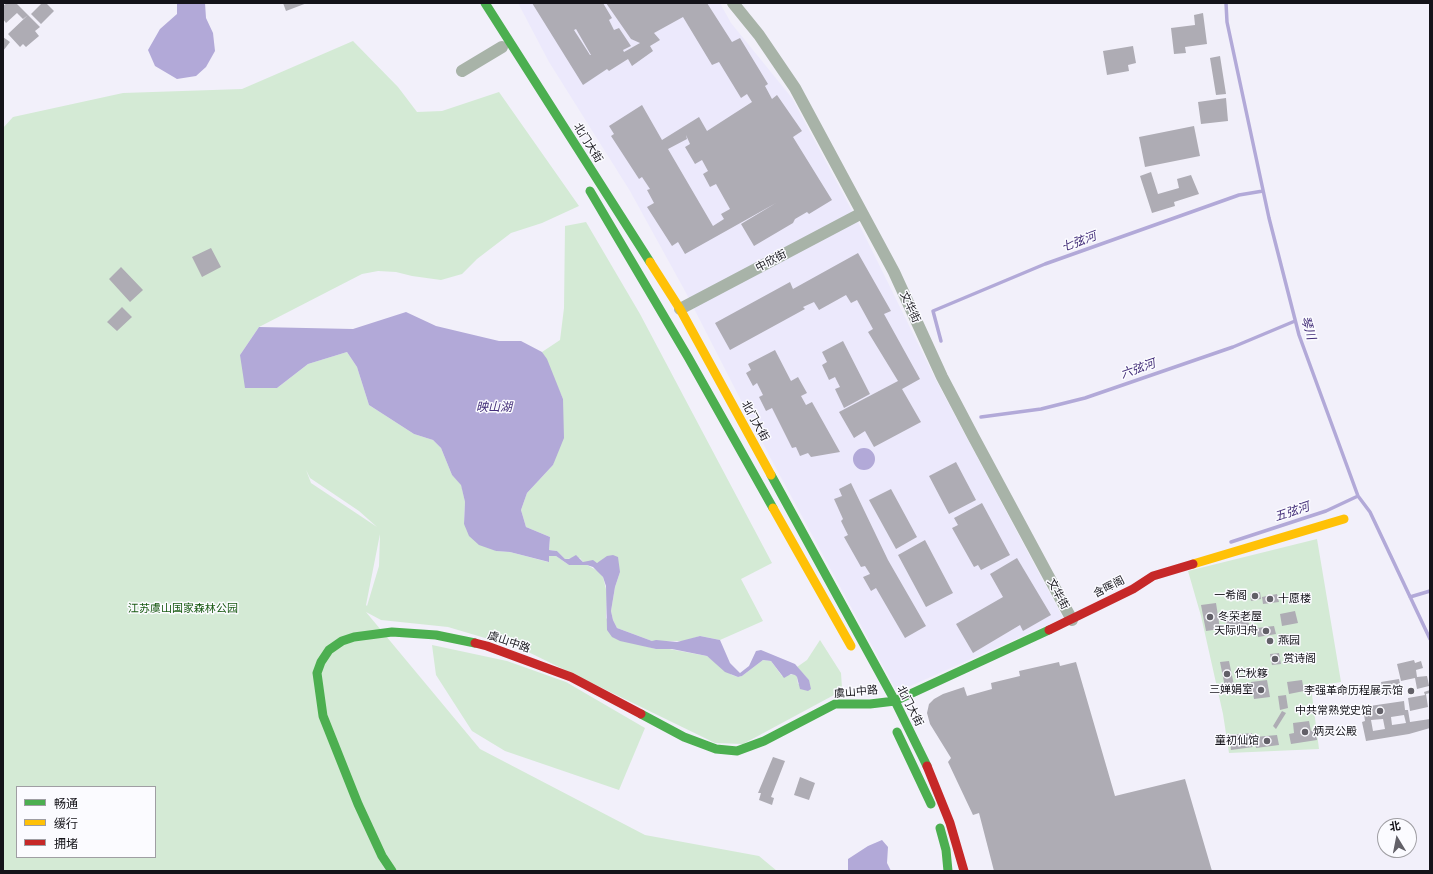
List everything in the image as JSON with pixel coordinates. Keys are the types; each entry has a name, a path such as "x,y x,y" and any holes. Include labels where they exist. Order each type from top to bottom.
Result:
{"main road":[{"name":"北门大街","path":"485,3 680,309 895,701 930,772 950,823 964,871"},
{"path":"474,4 522,79"},
{"path":"586,184 692,364 855,653"},
{"name":"含晖阁","path":"895,701 1072,620 1133,589 1153,576 1285,538 1344,519"},
{"name":"虞山中路","path":"392,871 382,856 358,804 324,716 318,687 317,673 321,662 329,650 342,641 354,637 392,632 436,635 487,646 571,677 684,737 716,749 737,751 764,741 835,704 870,704 895,701"},
{"path":"892,723 935,813 946,850 948,871"}],"street":[{"name":"文华街","path":"733,3 759,35 796,88 894,272 942,376 973,436 1072,620"},
{"path":"462,71 502,47"},
{"name":"中欣街","path":"680,309 862,213"}],"shaded area":[{"path":"518,3 720,3 731,23 792,98 857,220 936,380 1063,618 897,692 771,459 685,291 630,191 549,62"}],"green space":[{"name":"江苏虞山国家森林公园","path":"353,41 398,87 417,112 442,111 499,92 579,206 542,223 511,233 477,259 462,274 441,280 396,272 378,271 362,274 259,327 240,355 277,388 308,364 347,352 357,367 369,405 414,434 433,440 441,448 452,475 461,484 465,502 464,524 496,551 510,552 548,562 549,556 556,556 569,565 587,565 598,571 603,577 607,593 606,618 630,642 656,649 664,648 707,656 732,675 738,677 742,676 763,660 771,661 782,676 795,674 798,684 809,680 797,667 807,660 820,640 841,673 842,688 834,695 743,744 715,743 522,649 448,627 381,620 366,612 480,749 645,835 759,856 777,871 3,871 3,128 13,117 123,93 242,89","holes":["306,470 310,478 359,511 377,527 311,483","380,534 379,566 367,606 366,605"]},
{"path":"586,222 640,314 772,563 741,579 763,621 720,640 700,636 684,641 652,641 617,628 611,611 615,587 620,572 600,563 583,562 580,558 565,559 557,551 549,550 550,537 526,527 521,510 527,493 553,465 563,418 563,399 542,352 560,340 564,308 565,226"},
{"name":"燕园","path":"1317,539 1341,682 1311,687 1319,749 1229,753 1223,714 1201,616 1188,571"},
{"path":"432,645 507,661 566,682 645,728 619,790 505,751 472,731 436,675"}],"water":[{"path":"177,3 205,3 206,18 213,33 215,51 206,67 196,76 177,79 155,66 148,50 160,29 177,14"},
{"name":"映山湖","path":"406,312 436,326 499,341 521,341 542,352 547,359 563,399 564,438 553,465 527,493 521,510 526,527 550,537 549,550 557,551 565,559 569,559 576,555 583,562 593,560 597,563 607,556 613,555 618,557 620,572 615,587 611,611 617,628 652,641 677,642 700,636 720,640 730,663 740,673 749,666 756,651 761,650 795,664 809,680 811,689 808,691 800,689 797,677 795,675 791,674 784,678 771,661 763,660 742,676 738,677 725,672 707,656 672,649 656,649 620,641 612,637 607,630 606,586 603,577 593,567 587,565 569,565 556,556 549,556 549,562 510,552 496,551 479,545 469,536 464,524 465,502 461,485 452,475 441,448 433,440 414,434 369,405 357,367 347,352 308,364 277,388 245,388 240,355 259,327 353,329"},
{"path":"864,448 872,451 875,459 872,467 864,470 856,467 853,459 856,451"},
{"path":"882,840 888,847 887,863 891,871 848,871 848,859 868,846"}],"building":[{"path":"7,3 16,3 28,15 23,19 17,13 6,23 3,19 3,6"},
{"path":"42,3 46,3 54,11 41,24 31,14"},
{"path":"283,3 307,3 286,11"},
{"path":"532,3 603,3 612,18 609,20 614,30 619,28 631,46 623,50 624,52 640,43 631,39 606,3 707,3 732,42 740,38 768,84 765,86 772,99 777,95 802,131 793,137 832,200 809,214 807,212 795,219 793,223 754,246 741,224 776,203 685,254 678,242 672,246 647,207 654,203 647,190 650,189 642,177 639,179 611,136 614,134 609,126 642,105 662,140 699,117 707,131 752,102 747,94 741,98 719,62 712,65 683,17 654,33 660,40 650,46 653,51 632,66 628,59 609,71 607,69 583,85","holes":["576,29 591,55 574,30","686,135 690,144 685,147 695,164 702,160 708,171 703,174 710,187 716,184 730,209 721,214 724,219 713,226 668,149 687,139"]},
{"path":"1203,13 1207,44 1185,47 1186,53 1174,54 1171,28 1195,25 1194,15"},
{"path":"28,15 40,27 35,31 39,36 26,47 23,44 20,47 8,34"},
{"path":"3,37 10,42 3,51"},
{"path":"1133,46 1136,63 1128,65 1129,71 1107,75 1103,51"},
{"path":"1220,56 1226,94 1216,95 1210,58"},
{"path":"1226,98 1228,121 1201,124 1198,102"},
{"path":"1194,126 1200,156 1145,167 1139,137"},
{"path":"1151,172 1158,194 1179,188 1177,179 1191,175 1199,194 1174,202 1175,206 1152,213 1140,176"},
{"path":"211,248 221,267 202,277 192,257"},
{"path":"858,253 891,311 884,314 920,379 902,389 921,422 874,447 865,431 854,438 839,412 898,381 868,332 873,329 857,300 851,303 846,295 819,310 814,302 803,307 805,309 730,350 715,323 790,282 793,289"},
{"path":"121,267 143,290 130,302 109,279"},
{"path":"122,307 132,317 117,331 107,322"},
{"path":"843,341 870,394 844,408 835,389 840,387 835,377 829,380 822,365 827,362 822,352"},
{"path":"775,350 791,381 798,377 807,393 801,396 806,405 812,402 840,452 811,457 808,453 800,456 796,447 792,448 772,408 766,411 759,397 763,395 757,383 753,386 746,373 751,370 748,364"},
{"path":"956,462 976,500 949,514 929,476"},
{"path":"851,483 888,560 926,626 905,638 876,588 871,591 863,577 870,574 865,566 861,567 844,537 848,535 841,521 843,519 834,499 842,496 839,489"},
{"path":"891,489 917,537 896,549 869,500"},
{"path":"982,503 1010,555 981,570 978,565 974,567 952,528 958,525 954,518"},
{"path":"925,540 953,593 926,607 898,555"},
{"path":"1017,558 1051,615 1023,631 1020,625 973,653 956,624 1003,597 990,574"},
{"name":"一希阁","path":"1260,592 1261,599 1251,601 1250,594"},
{"name":"十愿楼","path":"1277,594 1279,602 1263,604 1262,597"},
{"name":"冬荣老屋","path":"1216,603 1220,629 1206,631 1201,605"},
{"path":"1295,611 1298,623 1282,626 1280,614"},
{"path":"1248,616 1249,626 1227,630 1225,620"},
{"name":"天际归舟","path":"1274,626 1276,634 1258,637 1257,628"},
{"name":"赏诗阁","path":"1279,653 1281,664 1272,665 1270,654"},
{"path":"1414,660 1415,663 1421,661 1423,668 1416,670 1417,677 1427,676 1430,690 1429,686 1417,689 1415,678 1401,681 1397,664"},
{"name":"伫秋簃","path":"1229,661 1234,685 1225,687 1220,662"},
{"path":"1059,662 1060,666 1076,662 1115,796 1185,779 1212,871 994,871 979,813 973,815 948,762 951,758 930,724 927,713 929,704 943,694 964,687 967,696 992,689 991,683 1020,676 1019,671"},
{"path":"1399,679 1402,693 1384,696 1381,682"},
{"name":"三婵娟室","path":"1267,680 1270,697 1254,699 1251,682"},
{"path":"1302,680 1304,691 1289,694 1287,682"},
{"path":"1430,690 1430,693 1426,694 1428,707 1410,711 1408,698 1425,695 1424,692"},
{"path":"1286,695 1288,708 1280,710 1278,696"},
{"path":"1404,701 1405,710 1408,710 1410,722 1430,719 1430,728 1409,734 1366,741 1362,722 1365,721 1363,707","holes":["1404,715 1406,723 1392,725 1391,717","1383,719 1385,729 1373,731 1371,720"]},
{"path":"1282,711 1286,713 1276,729 1273,726"},
{"name":"炳灵公殿","path":"1309,721 1311,731 1316,730 1317,740 1291,744 1289,734 1294,733 1293,723"},
{"path":"1252,733 1253,747 1231,750 1229,735"},
{"name":"童初仙馆","path":"1277,735 1279,745 1256,748 1255,737"},
{"path":"773,757 785,761 771,797 774,798 772,805 759,800 761,793 758,793"},
{"path":"800,777 815,783 809,800 794,795"}],"waterway":[{"name":"琴川","path":"1226,3 1227,22 1269,218 1299,335 1358,496 1370,512 1430,639"},
{"name":"七弦河","path":"941,341 933,311 1045,264 1239,195 1263,191"},
{"name":"六弦河","path":"981,417 1041,409 1085,398 1233,347 1295,321"},
{"name":"五弦河","path":"1231,542 1326,511 1358,496"},
{"path":"1410,597 1430,591"}],"traffic: fast":[{"path":"485,3 650,262"},
{"path":"590,191 688,357 773,508"},
{"path":"771,475 895,701 927,766"},
{"path":"641,714 684,737 716,749 737,751 764,741 835,704 870,704 895,701 1049,630"},
{"path":"392,871 382,856 358,804 323,716 317,673 321,662 329,650 342,641 354,637 392,632 436,635 475,643"},
{"path":"897,732 931,804"},
{"path":"940,828 946,850 948,871"}],"traffic: slow":[{"path":"650,262 680,309 771,475"},
{"path":"773,508 851,646"},
{"path":"1193,564 1344,519"}],"traffic: jam":[{"path":"1049,630 1133,589 1153,576 1193,564"},
{"path":"475,643 571,677 641,714"},
{"path":"927,766 950,823 964,871"}],"place":[{"name":"一希阁","path":"1255,596"},
{"name":"十愿楼","path":"1270,599"},
{"name":"冬荣老屋","path":"1210,617"},
{"name":"天际归舟","path":"1266,631"},
{"name":"燕园","path":"1270,641"},
{"name":"赏诗阁","path":"1275,659"},
{"name":"伫秋簃","path":"1227,674"},
{"name":"三婵娟室","path":"1261,690"},
{"name":"李强革命历程展示馆","path":"1411,691"},
{"name":"中共常熟党史馆","path":"1380,711"},
{"name":"炳灵公殿","path":"1305,732"},
{"name":"童初仙馆","path":"1267,741"}]}
